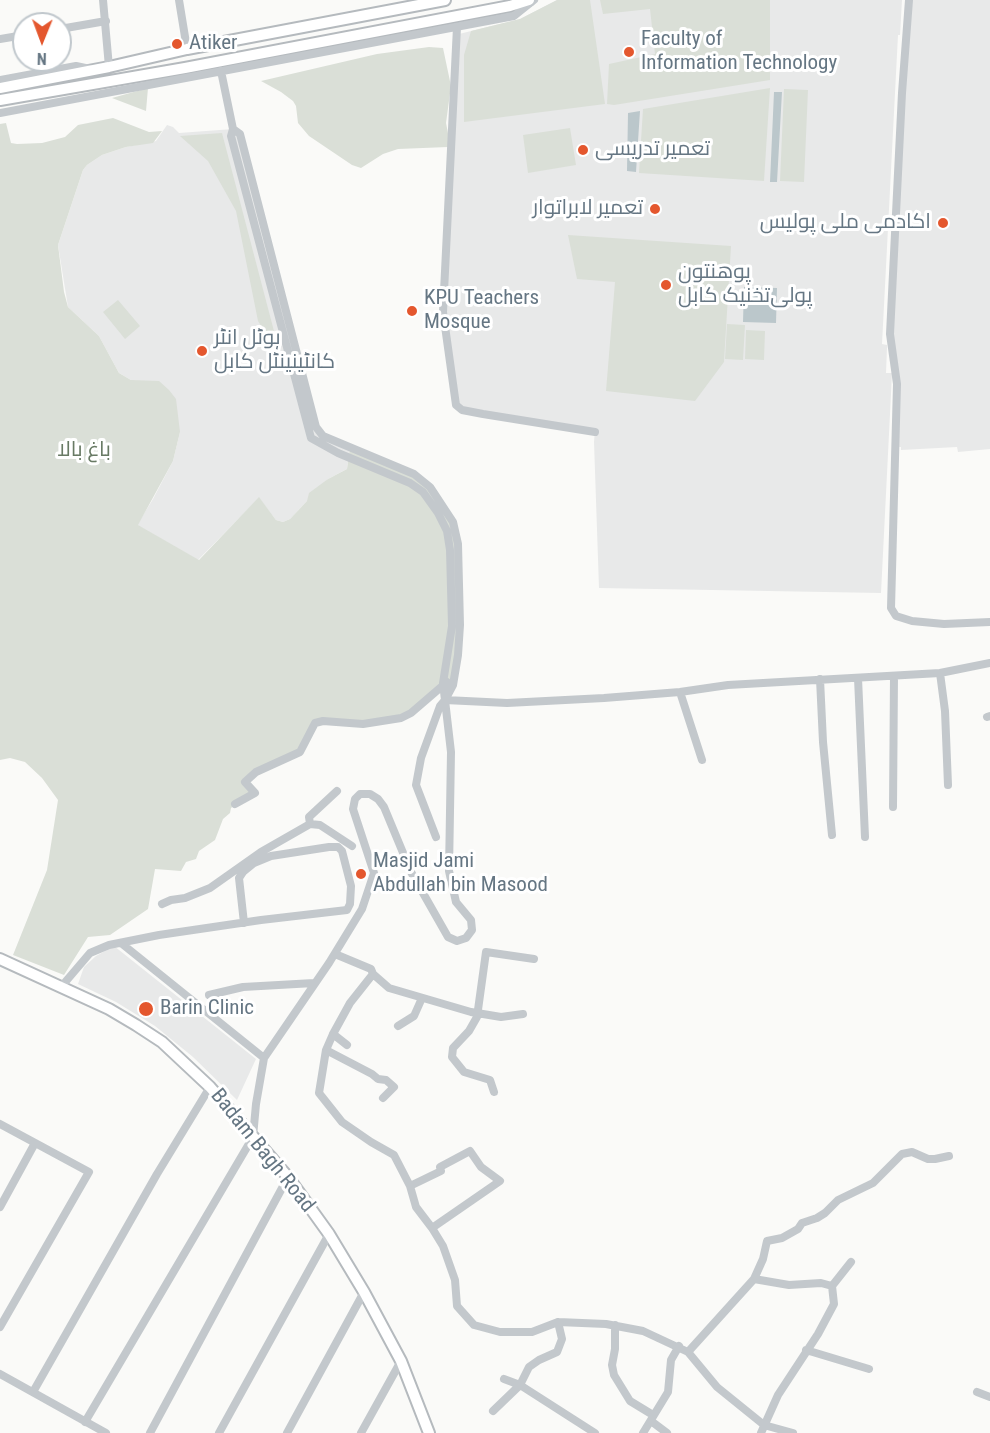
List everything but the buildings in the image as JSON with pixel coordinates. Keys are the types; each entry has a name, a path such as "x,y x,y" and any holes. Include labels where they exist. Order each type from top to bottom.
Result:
{"main road":[{"path":"0,88 401,4 445,0"},
{"path":"0,100 55,96 186,72 510,6 529,0"},
{"name":"Badam Bagh Road","path":"0,959 109,1009 136,1025 162,1042 210,1087 288,1177 329,1234 364,1292 401,1361 429,1433"}],"street":[{"path":"103,0 109,67"},
{"path":"179,0 187,49"},
{"path":"186,72 221,71 514,16 534,0"},
{"path":"909,0 890,334 897,384 891,608 896,616 912,621 944,624 990,622"},
{"path":"72,27 106,21"},
{"path":"457,27 443,312 456,405 462,410 595,432"},
{"path":"0,80 76,66 93,70"},
{"path":"85,1422 253,1137 264,1058 362,909 373,881 373,866 353,810 355,799 360,794 370,794 378,798 384,807 411,872 448,937 457,941 466,938 472,930 471,920 456,902 449,871 452,773 443,683 452,626 450,550 447,531 423,492 410,483 340,449 322,436 316,427 297,372 240,134 233,129 221,71"},
{"path":"0,112 55,96"},
{"path":"340,449 414,474 430,487 453,522 458,544 460,625 454,679 446,699 440,706 425,749 416,785 436,837"},
{"path":"446,699 507,704 680,692 728,685 940,673 990,663"},
{"path":"940,673 945,711 948,785"},
{"path":"893,807 894,676"},
{"path":"858,678 865,837"},
{"path":"235,804 255,794 245,782 256,772 300,752 315,723 323,721 363,724 401,718 411,713 443,683 454,679"},
{"path":"820,679 823,742 832,835"},
{"path":"680,692 702,760"},
{"path":"310,824 309,817 337,791"},
{"path":"162,904 210,888 261,852 310,824 320,825 352,846"},
{"path":"61,987 90,953 109,945 244,922 347,910 350,903 351,886 342,851 328,847 271,856 254,863 239,878 244,922"},
{"path":"121,943 264,1058"},
{"path":"494,1092 490,1080 467,1074 452,1057 453,1047 470,1031 477,1012 486,952 534,959"},
{"path":"334,954 371,969 373,974 389,988 501,1017 523,1014"},
{"path":"373,974 350,1003 333,1034 326,1050 319,1093 342,1122 394,1155 410,1186 416,1207 443,1246 455,1280 457,1306 474,1325 500,1332 532,1332 558,1322 615,1325 643,1331 688,1352 717,1387 762,1429 793,1433"},
{"path":"208,996 243,987 314,983"},
{"path":"398,1026 416,1014 422,998"},
{"path":"333,1034 347,1045"},
{"path":"326,1050 378,1079 386,1080 394,1087 383,1098"},
{"path":"33,1392 157,1174 210,1087"},
{"path":"0,1124 89,1172 0,1327"},
{"path":"0,1207 35,1143"},
{"path":"410,1186 440,1172 440,1167 470,1151 481,1167 500,1180 432,1228"},
{"path":"688,1352 706,1329 754,1279 763,1259 767,1241 782,1238 798,1229 802,1223 825,1213 838,1200 873,1183 902,1154 912,1152 928,1159 949,1156"},
{"path":"150,1433 288,1177"},
{"path":"219,1433 329,1234"},
{"path":"762,1429 778,1395 818,1334 834,1304 832,1286 851,1262"},
{"path":"754,1279 789,1286 821,1283 832,1286"},
{"path":"287,1433 364,1292"},
{"path":"493,1411 520,1385 529,1367 557,1352 562,1339 558,1322"},
{"path":"615,1325 612,1365 614,1375 630,1401 667,1433"},
{"path":"643,1433 668,1392 671,1360 679,1346"},
{"path":"806,1350 869,1369"},
{"path":"361,1433 401,1361"},
{"path":"0,1374 105,1433"},
{"path":"504,1379 520,1385 595,1433"},
{"path":"977,1392 990,1397"}],"shaded area":[{"name":"پوهنتون پولی‌تخنیک کابل","path":"557,0 902,0 900,35 898,35 882,344 887,345 886,373 892,373 881,593 599,588 595,430 464,408 458,404 445,327 459,34 520,19"},
{"name":"اکادمی ملی پولیس","path":"909,0 990,0 990,449 958,452 957,447 901,450 901,447 896,447 897,384 890,343"},
{"path":"774,92 782,92 777,182 770,182"},
{"path":"640,111 636,172 627,171 628,113"},
{"name":"ہوٹل انٹر کانٹینینٹل کابل","path":"167,125 179,133 233,129 240,134 316,427 350,448 347,469 328,479 290,519 283,522 276,520 259,498 198,560 137,525 173,461 180,432 131,380 119,373 99,336 68,307 58,245 83,170 87,165 102,155 156,141"},
{"path":"744,287 777,288 776,323 743,322"},
{"path":"114,946 256,1059 237,1100 193,1057 155,1026 116,1002 78,984 84,967 96,956"}],"green space":[{"path":"557,0 590,0 605,104 464,122 464,55 471,31 520,19"},
{"path":"600,0 770,0 770,80 614,105 607,104 609,64 655,54 650,9 603,14"},
{"path":"429,47 443,48 451,86 446,123 450,143 448,147 398,149 383,154 361,168 352,165 309,136 298,123 296,106 293,101 261,81 377,54"},
{"path":"148,88 146,111 112,98"},
{"path":"770,88 764,181 639,173 643,109"},
{"path":"784,89 808,90 804,182 780,181"},
{"name":"باغ بالا","path":"113,118 149,132 162,131 153,143 126,147 102,155 87,165 83,170 58,245 68,307 99,336 119,373 131,380 159,381 176,399 180,432 173,461 138,525 199,560 259,497 276,520 283,522 290,519 307,501 309,493 347,469 350,448 414,474 430,487 453,522 460,625 454,679 411,713 389,721 318,722 300,752 245,782 255,793 231,808 230,813 223,819 215,840 199,851 196,859 186,862 181,871 155,869 148,909 110,935 88,937 64,975 13,955 47,870 58,800 42,778 25,762 10,758 0,760 0,124 6,123 11,143 42,143 65,137 78,125"},
{"path":"570,128 576,165 528,173 523,135"},
{"path":"222,133 280,354 277,356 258,321 236,211 208,161 180,136"},
{"path":"568,235 731,246 724,362 695,401 606,391 615,282 577,279"},
{"path":"118,300 140,326 125,339 103,312"},
{"path":"727,324 745,325 743,360 725,359"},
{"path":"746,330 765,331 764,360 745,359"}],"place":[{"name":"Atiker","path":"177,44"},
{"name":"Faculty of Information Technology","path":"629,52"},
{"name":"تعمیر تدریسی","path":"583,150"},
{"name":"تعمیر لابراتوار","path":"655,209"},
{"name":"اکادمی ملی پولیس","path":"943,223"},
{"name":"پوهنتون پولی‌تخنیک کابل","path":"666,285"},
{"name":"KPU Teachers Mosque","path":"412,311"},
{"name":"ہوٹل انٹر کانٹینینٹل کابل","path":"202,351"},
{"name":"Masjid Jami Abdullah bin Masood","path":"361,874"},
{"name":"Barin Clinic","path":"146,1009"}]}
